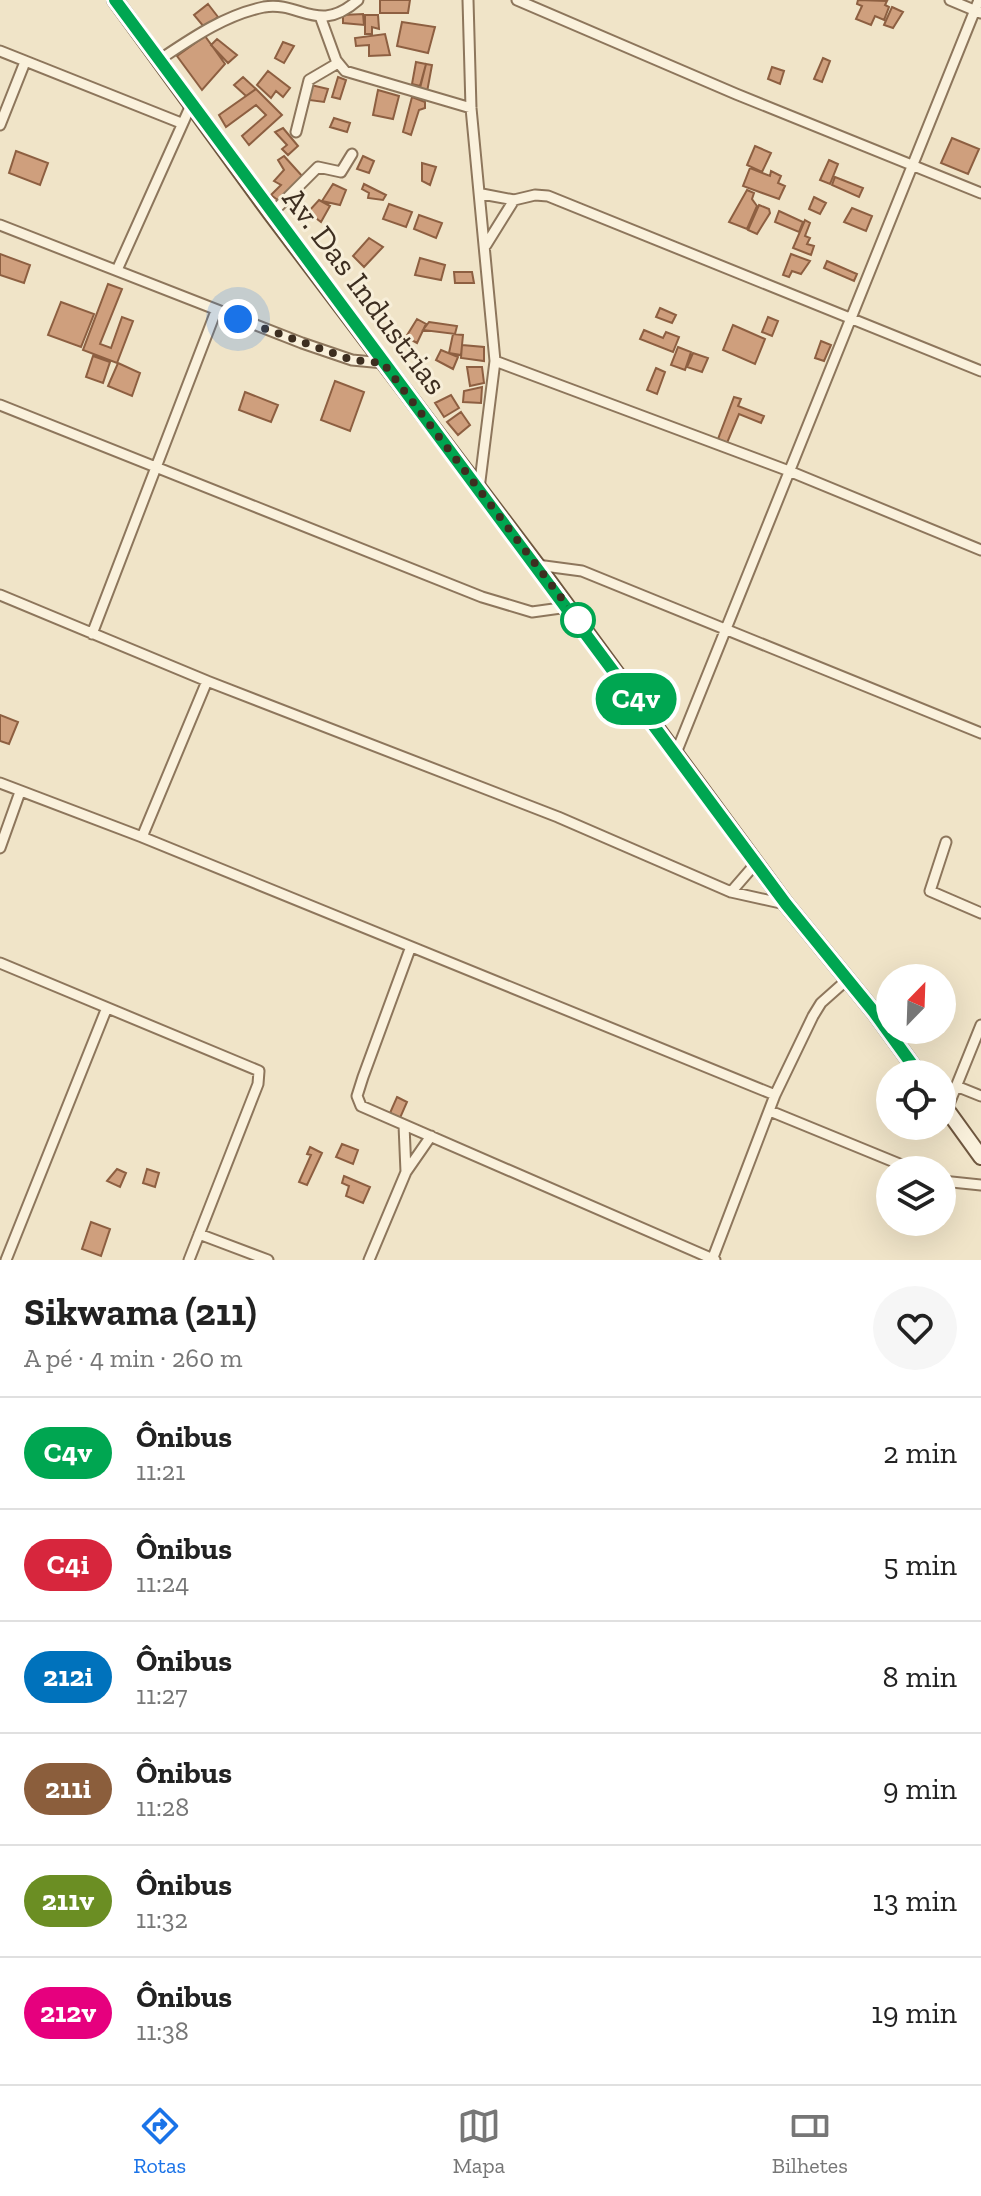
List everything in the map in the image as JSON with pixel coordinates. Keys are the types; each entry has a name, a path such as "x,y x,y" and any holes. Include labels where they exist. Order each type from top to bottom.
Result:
{"main road":[{"name":"Av. Das Industrias","path":"115,0 128,6 159,60 191,105 676,753"},
{"path":"676,753 786,904 848,979 909,1060"},
{"path":"956,1123 981,1157"}],"street":[{"path":"468,0 471,108 482,194 495,361 479,489"},
{"path":"517,0 736,94 981,193"},
{"path":"676,753 978,8 950,0"},
{"path":"159,60 216,24 274,3 320,16 346,11 357,1"},
{"path":"320,16 338,63 362,78 471,108"},
{"path":"0,51 181,123"},
{"path":"0,125 25,62"},
{"path":"296,132 309,80 338,63"},
{"path":"117,270 191,105"},
{"path":"271,214 318,167 341,172 352,154"},
{"path":"482,194 514,200 535,195 548,196 981,371"},
{"path":"485,246 514,200"},
{"path":"0,225 338,356 383,363"},
{"path":"92,634 159,468 216,311"},
{"path":"495,361 789,471 981,550"},
{"path":"0,405 482,597 532,612 571,611"},
{"path":"537,565 567,566 582,571 981,733"},
{"path":"0,595 207,681 558,817 731,892 786,904"},
{"path":"142,837 207,681"},
{"path":"0,783 142,837 410,949 775,1095"},
{"path":"0,848 20,792"},
{"path":"946,842 930,891 981,913"},
{"path":"731,892 757,862"},
{"path":"410,949 357,1096 361,1106 713,1259 775,1095 821,1003 848,979"},
{"path":"0,963 106,1010 259,1071 258,1084 189,1260"},
{"path":"6,1260 106,1010"},
{"path":"981,1025 956,1086 981,1096"},
{"path":"770,1111 880,1156"},
{"path":"404,1125 406,1172"},
{"path":"369,1260 406,1172 431,1136"},
{"path":"956,1182 981,1185"},
{"path":"199,1234 268,1260"}],"building":[{"path":"380,0 410,0 408,13 380,13"},
{"path":"858,0 887,1 885,5 889,7 884,20 875,16 871,25 856,19 862,6 857,4"},
{"path":"208,4 218,17 204,27 194,15"},
{"path":"892,7 903,12 893,28 884,25"},
{"path":"363,14 364,25 343,23 343,15"},
{"path":"365,15 378,15 379,29 372,27 372,34 365,34"},
{"path":"402,22 435,27 428,53 397,46"},
{"path":"385,34 390,55 369,56 369,45 356,46 355,38"},
{"path":"205,36 225,64 202,90 177,56"},
{"path":"217,39 237,55 228,63 211,45"},
{"path":"283,42 294,46 284,63 275,58"},
{"path":"823,58 830,61 822,82 814,79"},
{"path":"416,62 426,64 420,86 412,84"},
{"path":"426,64 432,65 427,92 420,88"},
{"path":"772,67 784,71 780,84 768,79"},
{"path":"268,71 290,88 283,97 276,91 271,98 257,85"},
{"path":"243,77 256,89 246,96 234,85"},
{"path":"338,77 346,80 340,99 332,97"},
{"path":"311,85 328,89 324,102 309,100"},
{"path":"256,89 282,115 249,145 242,136 266,115 256,105 226,127 219,115"},
{"path":"378,90 399,96 393,119 373,115"},
{"path":"412,97 425,102 425,108 419,110 411,135 403,132"},
{"path":"334,118 350,123 347,132 330,127"},
{"path":"283,128 298,146 288,155 282,149 287,145 275,132"},
{"path":"952,138 979,149 968,174 941,163"},
{"path":"755,146 771,153 762,172 747,165"},
{"path":"16,151 48,163 40,185 9,173"},
{"path":"284,156 303,177 279,201 271,195 281,185 274,181 284,170 278,160"},
{"path":"363,156 374,161 369,173 357,169"},
{"path":"829,160 838,164 830,184 820,180"},
{"path":"422,163 436,167 430,185 422,181"},
{"path":"750,168 770,176 771,171 781,176 778,183 785,186 779,199 743,186"},
{"path":"835,177 863,188 859,197 832,185"},
{"path":"333,184 346,190 340,205 322,201"},
{"path":"364,184 386,195 383,200 368,198 369,193 362,189"},
{"path":"747,190 754,193 752,199 757,206 747,229 729,222"},
{"path":"814,197 826,203 820,214 809,209"},
{"path":"319,200 330,206 321,222 308,212"},
{"path":"389,204 412,212 406,227 383,219"},
{"path":"759,205 769,209 770,213 757,234 748,230"},
{"path":"852,208 872,216 866,231 844,222"},
{"path":"779,211 803,222 799,232 775,222"},
{"path":"419,215 442,223 436,238 414,229"},
{"path":"805,220 810,223 805,236 810,238 807,244 814,246 811,255 793,248"},
{"path":"369,238 383,247 364,267 353,256"},
{"path":"0,254 30,265 24,283 0,275"},
{"path":"791,254 810,261 801,274 792,271 789,277 783,275"},
{"path":"420,258 445,265 441,280 415,275"},
{"path":"827,261 857,274 854,281 824,268"},
{"path":"454,272 472,272 474,283 455,283"},
{"path":"108,284 122,289 100,344 111,348 122,317 133,321 117,363 83,350"},
{"path":"61,302 94,314 81,347 48,335"},
{"path":"660,308 676,315 672,323 656,317"},
{"path":"768,317 778,321 772,336 762,332"},
{"path":"417,319 426,324 417,343 406,337"},
{"path":"429,322 457,326 455,334 423,330"},
{"path":"733,325 765,339 755,364 723,350"},
{"path":"644,330 663,338 666,332 679,337 673,352 640,339"},
{"path":"453,334 463,335 461,355 449,353"},
{"path":"821,341 831,345 824,361 815,358"},
{"path":"462,345 484,347 484,361 461,358"},
{"path":"678,347 691,352 685,370 671,365"},
{"path":"441,350 458,357 453,369 436,360"},
{"path":"693,353 708,358 702,372 687,367"},
{"path":"93,356 110,362 103,383 86,377"},
{"path":"118,363 140,373 132,396 108,386"},
{"path":"467,367 482,367 484,383 470,386"},
{"path":"656,368 665,372 657,394 647,390"},
{"path":"335,381 364,392 350,431 321,420"},
{"path":"482,387 481,403 463,402 464,391"},
{"path":"245,392 278,405 271,422 239,410"},
{"path":"451,395 459,408 444,417 435,403"},
{"path":"734,397 741,399 738,406 764,416 761,423 739,414 727,443 718,439"},
{"path":"461,412 470,425 458,435 447,422"},
{"path":"0,715 18,722 9,744 0,741"},
{"path":"397,1097 407,1102 400,1118 390,1113"},
{"path":"342,1144 358,1150 353,1164 336,1157"},
{"path":"310,1147 322,1153 307,1185 299,1182 311,1155 307,1154"},
{"path":"117,1169 126,1173 120,1187 107,1181"},
{"path":"147,1169 159,1173 155,1187 143,1183"},
{"path":"344,1176 370,1187 363,1203 346,1196 349,1186 342,1183"},
{"path":"91,1222 110,1229 101,1256 82,1249"}],"bus line":[{"name":"C4v","path":"115,0 786,904 909,1060"}],"route":[{"path":"238,319 352,360 383,363 578,620"}]}
